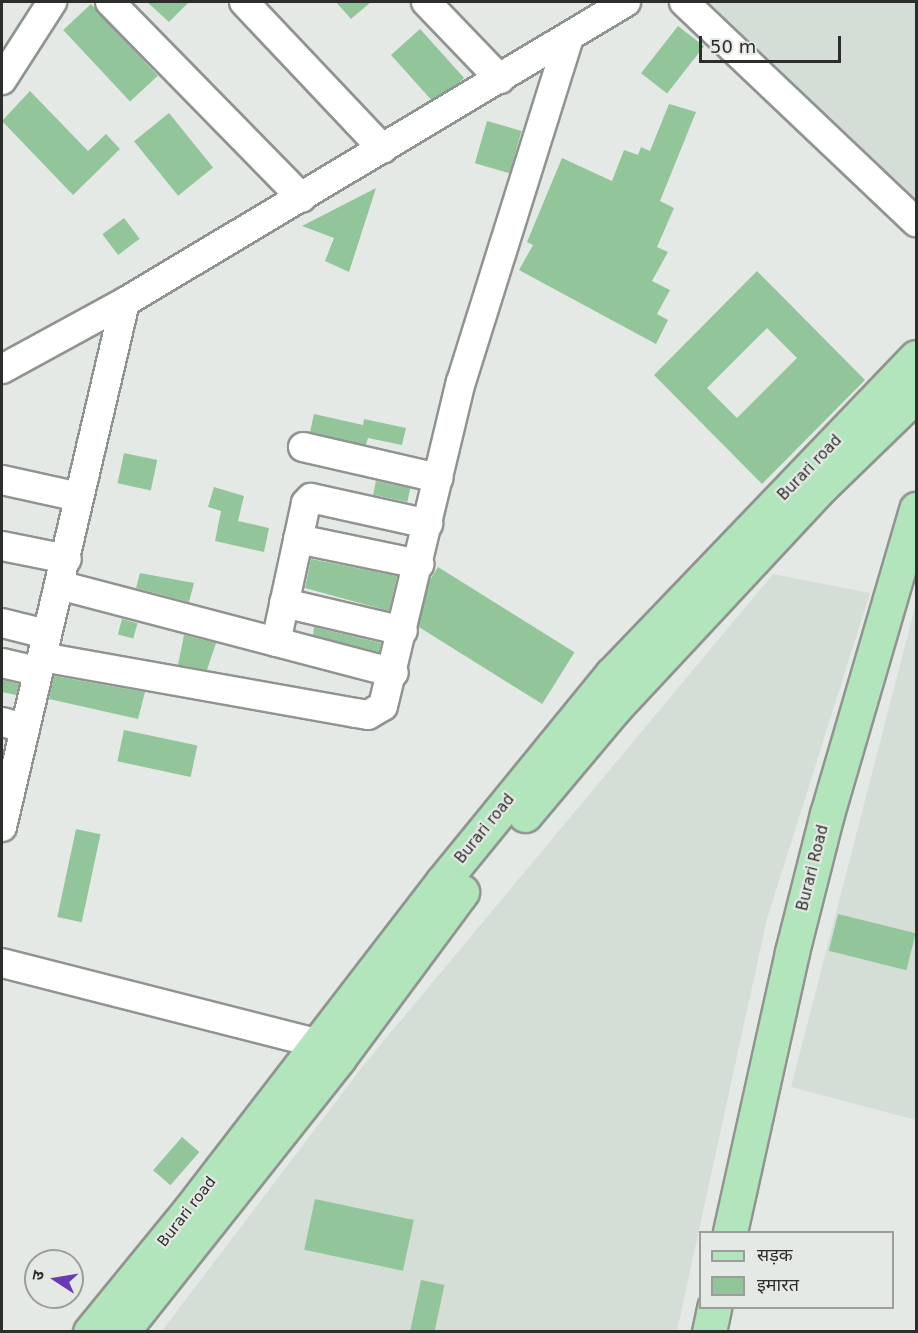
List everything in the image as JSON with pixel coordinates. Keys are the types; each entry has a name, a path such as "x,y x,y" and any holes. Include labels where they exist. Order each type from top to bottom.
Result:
{"main road":[{"name":"Burari road","path":"122,1332 328,1051 612,674 916,357"},
{"name":"Burari road","path":"90,1332 188,1212 328,1051 613,710 820,488 916,395"},
{"name":"Burari Road","path":"730,1231 815,860 916,509"},
{"path":"709,1332 714,1309"}],"street":[{"path":"2,80 52,2"},
{"path":"110,2 302,198"},
{"path":"244,2 383,149"},
{"path":"426,2 500,79"},
{"path":"2,369 125,302 302,198 626,2"},
{"path":"687,3 916,222"},
{"path":"2,663 42,654 369,715 383,706 394,673 461,382 569,36"},
{"path":"2,827 13,725 42,654 125,302"},
{"path":"303,447 438,478"},
{"path":"2,480 79,497"},
{"path":"276,642 298,539 310,498 428,524"},
{"path":"298,539 419,564"},
{"path":"2,546 63,572 276,642 394,673"},
{"path":"284,603 403,632"},
{"path":"2,623 42,654"},
{"path":"2,963 328,1051"}],"shaded area":[{"path":"711,2 916,2 916,199 710,3"},
{"path":"773,574 870,593 767,919 677,1331 161,1332 366,1062"},
{"path":"916,603 916,1120 791,1087"}],"building":[{"path":"147,2 189,2 169,22"},
{"path":"336,2 371,2 351,19"},
{"path":"91,4 158,76 130,102 63,30"},
{"path":"678,26 704,46 667,94 641,73"},
{"path":"420,29 464,78 435,104 391,55"},
{"path":"30,91 88,151 106,134 120,149 73,195 2,121"},
{"path":"669,104 696,112 660,201 674,208 657,247 668,252 652,281 670,290 657,314 668,320 656,344 519,270 533,245 527,242 562,158 612,181 624,150 638,155 641,147 650,151"},
{"path":"169,113 213,167 178,196 134,141"},
{"path":"487,121 522,131 509,173 475,163"},
{"path":"376,188 349,272 325,261 334,238 302,226"},
{"path":"124,218 140,239 118,255 102,234"},
{"path":"757,271 865,380 762,484 654,375","holes":["767,328 797,358 737,418 707,388"]},
{"path":"314,414 363,425 364,419 406,428 402,445 368,438 366,445 310,432"},
{"path":"124,453 157,460 151,490 118,483"},
{"path":"376,481 410,488 407,502 373,495"},
{"path":"214,487 244,496 238,521 269,528 264,552 215,541 221,511 208,507"},
{"path":"311,559 397,576 389,611 305,588"},
{"path":"438,567 575,652 542,704 406,619"},
{"path":"140,573 194,583 189,602 136,588"},
{"path":"122,619 137,623 133,639 118,634"},
{"path":"314,627 381,643 379,652 313,635"},
{"path":"184,635 216,643 207,670 178,665"},
{"path":"54,676 145,692 138,719 49,699"},
{"path":"2,680 19,684 16,695 2,692"},
{"path":"124,730 197,746 191,777 117,761"},
{"path":"76,829 100,834 82,922 57,917"},
{"path":"838,914 916,933 906,970 829,951"},
{"path":"182,1137 199,1152 170,1185 153,1170"},
{"path":"315,1199 414,1220 403,1271 304,1250"},
{"path":"421,1280 444,1285 434,1332 410,1332"}]}
